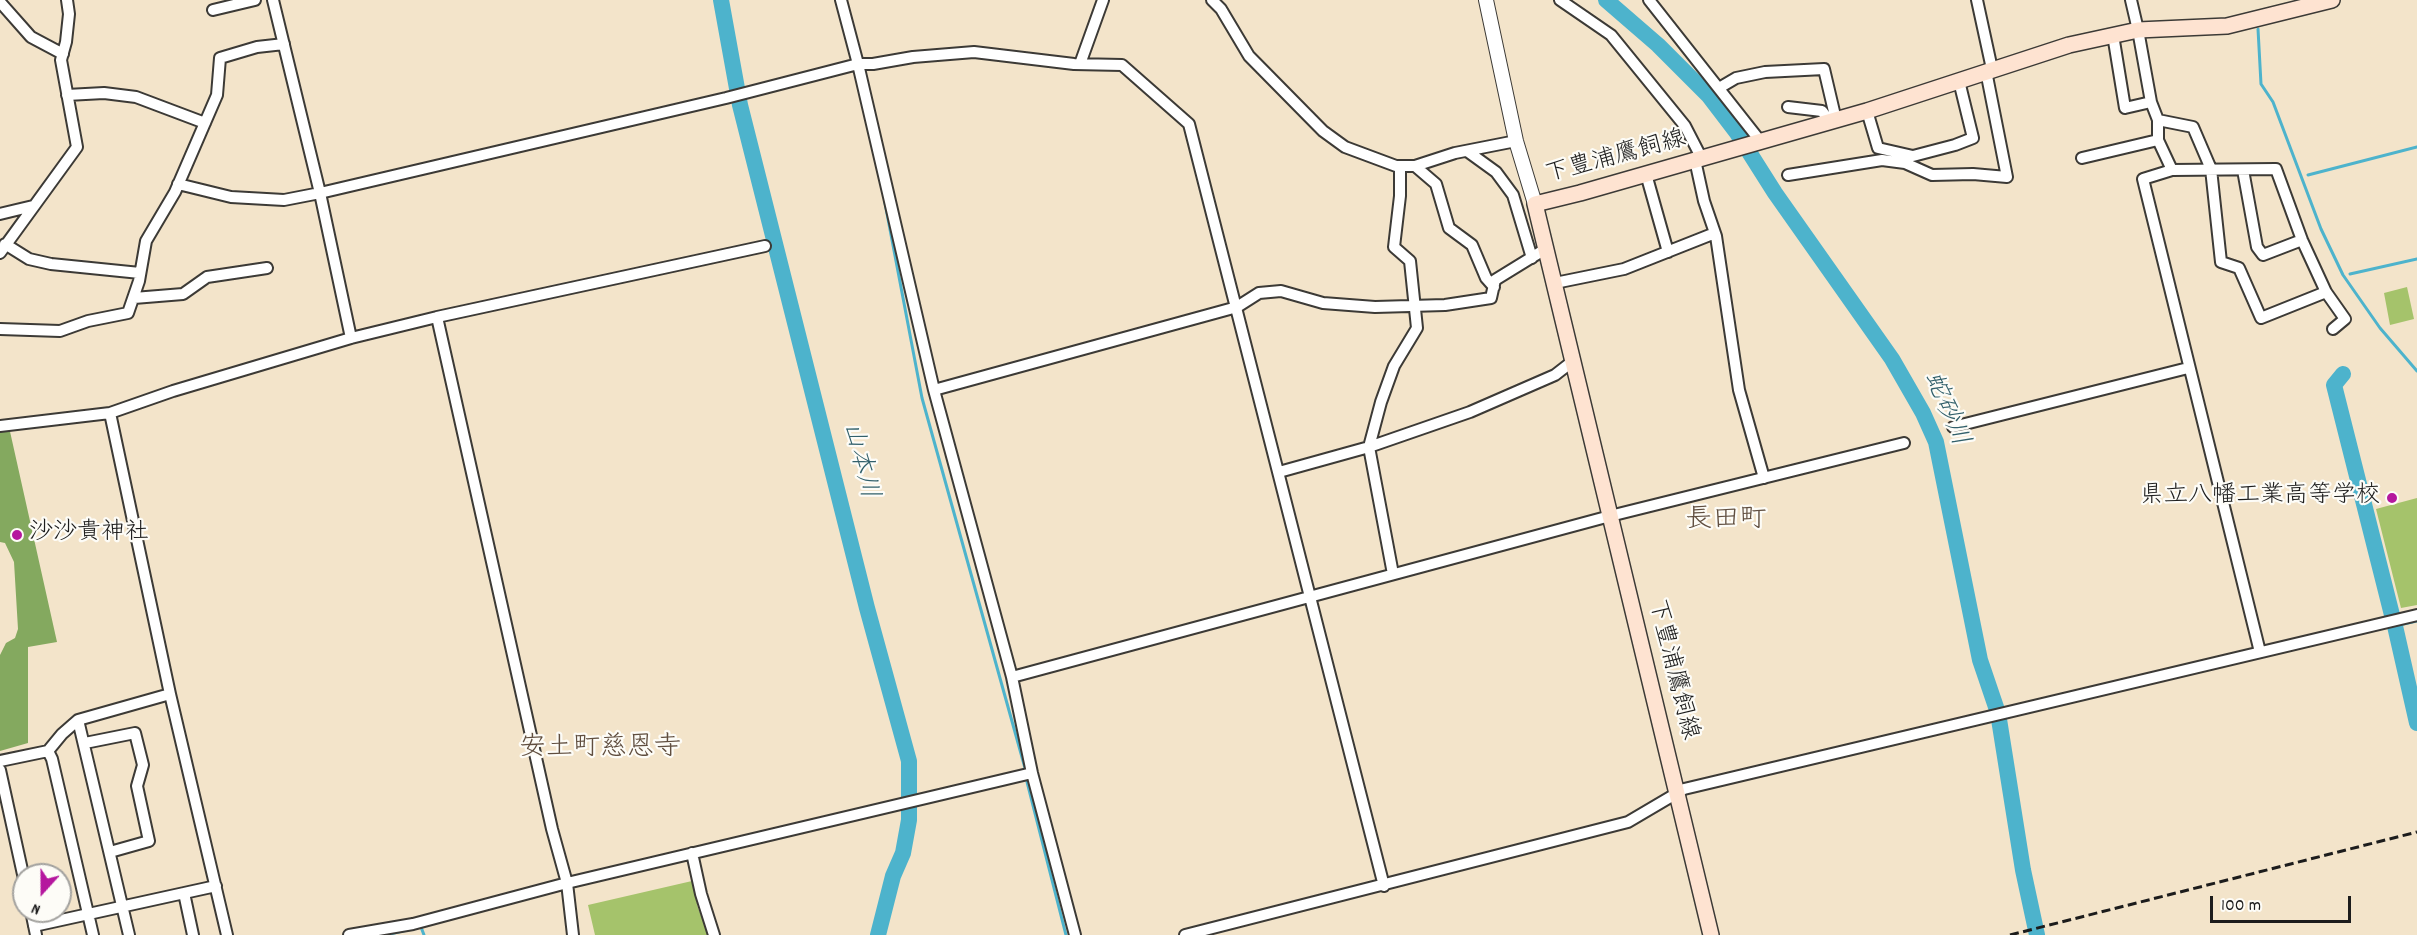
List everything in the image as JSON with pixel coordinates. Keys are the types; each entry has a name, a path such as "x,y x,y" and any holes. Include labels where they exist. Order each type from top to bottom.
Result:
{"main road":[{"name":"下豊浦鷹飼線","path":"1711,935 1535,204 1867,111 2069,45 2138,30 2227,26 2302,4 2332,0"}],"street":[{"path":"67,0 69,14 61,60 77,147 3,248 29,259 140,273"},
{"path":"213,9 255,0"},
{"path":"273,0 320,193 351,338"},
{"path":"841,0 934,390 1012,677 1032,772 1075,935"},
{"path":"1080,64 1103,0"},
{"path":"1212,0 1221,9 1249,56 1323,131 1345,147 1400,166 1415,166 1467,151 1516,141"},
{"path":"1486,0 1516,141 1535,204 1524,202 1513,195"},
{"path":"1560,0 1611,35 1685,126 1699,159 1704,201 1715,233 1739,390 1764,478"},
{"path":"1649,0 1761,142"},
{"path":"1788,175 1882,160 1905,163 1932,175 1973,174 2007,177 1977,0"},
{"path":"2131,0 2151,102 2158,120 2158,140 2172,170"},
{"path":"0,2 31,38 63,54"},
{"path":"2113,35 2124,108 2151,102"},
{"path":"0,329 60,331 88,321 129,313 146,241 178,184 218,96 220,57 257,47 284,44"},
{"path":"178,184 222,195 257,200 284,200 726,98 858,64 873,64 913,57 974,52 1080,64 1122,65 1189,124 1280,472 1309,598 1384,886"},
{"path":"1719,88 1736,78 1765,72 1824,69 1833,121"},
{"path":"1867,111 1878,148 1913,156 1955,145 1973,138 1959,81"},
{"path":"67,95 104,93 136,97 205,123"},
{"path":"1788,107 1822,111 1833,121"},
{"path":"2158,120 2193,127 2211,169 2221,262 2239,268 2261,318 2326,292"},
{"path":"2082,158 2158,140"},
{"path":"1467,151 1496,172 1513,195 1532,258"},
{"path":"1393,574 1369,447 1381,402 1394,366 1417,328 1410,261 1394,247 1400,196 1400,166"},
{"path":"1415,166 1436,183 1449,228 1472,245 1486,278 1494,287"},
{"path":"2260,651 2143,179 2172,170 2276,169 2302,240 2326,292 2345,319 2333,329"},
{"path":"2243,170 2257,248 2263,255 2302,240"},
{"path":"1646,174 1668,252"},
{"path":"0,214 33,206"},
{"path":"1555,283 1606,274 1715,233"},
{"path":"0,426 110,413 173,391 351,338 437,317 765,246"},
{"path":"934,390 1237,307 1259,293 1281,291 1323,303 1376,307 1445,305 1491,298 1495,280 1547,248"},
{"path":"134,297 183,294 207,277 267,268"},
{"path":"437,317 552,829 567,883 573,935"},
{"path":"1280,472 1369,447 1470,412 1555,375 1573,362"},
{"path":"1953,427 2188,368"},
{"path":"110,413 170,694 227,935"},
{"path":"1012,677 1610,516 1904,443"},
{"path":"1185,935 1628,822 1677,792 2417,615"},
{"path":"0,761 48,751 78,720 170,694"},
{"path":"78,720 129,935"},
{"path":"85,743 135,733 143,765 137,786 149,841 110,852"},
{"path":"48,751 52,759 93,935"},
{"path":"0,770 20,863"},
{"path":"349,935 414,929 567,883 1032,772"},
{"path":"692,853 701,894 714,935"},
{"path":"35,930 88,914 216,886"},
{"path":"184,893 192,935"}],"green space":[{"path":"2407,287 2414,319 2390,325 2384,293"},
{"name":"沙沙貴神社","path":"9,427 57,642 28,647 28,743 0,751 0,655 6,643 15,638 18,629 14,562 5,543 0,542 0,429"},
{"path":"2417,498 2417,605 2401,608 2376,509"},
{"path":"692,881 698,908 709,935 595,935 588,905"}],"waterway":[{"name":"山本川","path":"721,0 740,105 867,608 909,761 909,820 903,853 893,876 878,935"},
{"name":"蛇砂川","path":"1606,0 1658,45 1708,95 1737,133 1775,193 1892,359 1923,413 1936,442 1980,660 1998,713 2023,870 2037,935"},
{"path":"2258,29 2261,84 2273,102 2321,229 2343,275 2380,328 2417,371"},
{"path":"2308,175 2417,147"},
{"path":"885,203 922,398 1025,768"},
{"path":"2350,274 2417,259"},
{"path":"2343,374 2334,385 2392,615"},
{"path":"2395,626 2417,621"},
{"path":"2395,626 2417,723"},
{"path":"1027,782 1066,935"},
{"path":"421,927 424,935"},
{"path":"386,935 407,930"}],"railway":[{"path":"2010,935 2417,832"}],"place":[{"name":"県立八幡工業高等学校","path":"2392,498"},
{"name":"沙沙貴神社","path":"17,535"}],"district":[{"name":"長田町","path":"1726,522"},
{"name":"安土町慈恩寺","path":"600,750"}]}
